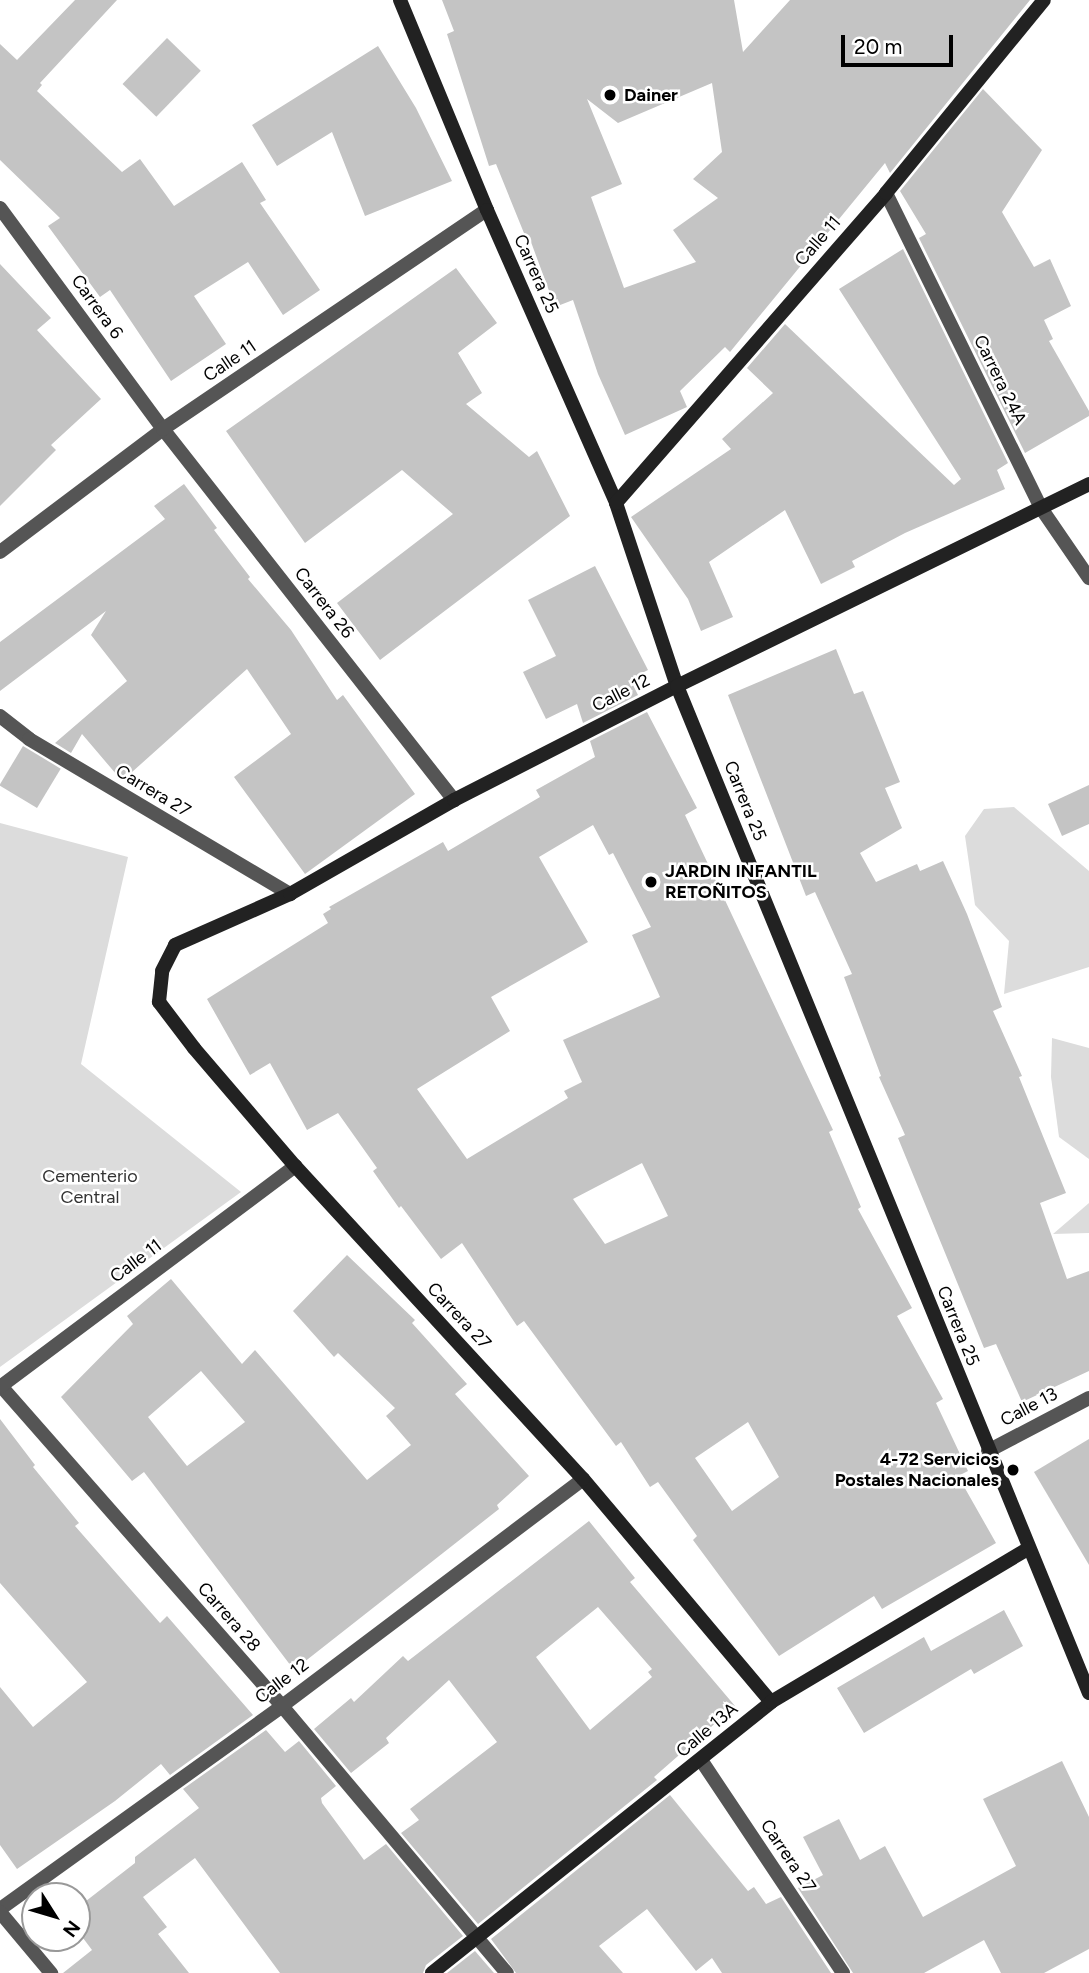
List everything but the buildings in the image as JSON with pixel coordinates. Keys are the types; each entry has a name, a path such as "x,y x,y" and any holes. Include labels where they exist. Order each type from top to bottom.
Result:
{"street":[{"name":"Carrera 25","path":"401,0 487,210 616,503 677,686 1089,1693"},
{"name":"Calle 11","path":"616,503 886,192 1042,2"},
{"name":"Carrera 24A","path":"886,192 1041,508 1089,578"},
{"name":"Carrera 6","path":"0,208 163,429"},
{"name":"Calle 11","path":"0,552 163,429 487,210"},
{"name":"Carrera 26","path":"163,429 454,800"},
{"name":"Calle 12","path":"175,945 290,894 454,800 677,686 1089,484"},
{"name":"Carrera 27","path":"0,716 29,739 290,894"},
{"name":"Carrera 27","path":"175,945 162,971 159,1002 295,1166 583,1479 771,1702"},
{"name":"Calle 11","path":"0,1386 295,1166"},
{"name":"Carrera 28","path":"0,1386 282,1706 507,1973"},
{"name":"Calle 13","path":"988,1451 1089,1398"},
{"name":"Calle 12","path":"0,1911 282,1706 583,1479"},
{"name":"Calle 13A","path":"432,1973 478,1939 771,1702 1029,1548"},
{"name":"Carrera 27","path":"701,1760 843,1973"},
{"path":"0,1911 51,1973"}],"green space":[{"path":"1014,807 1089,871 1089,967 1004,994 1009,941 975,905 965,836 984,809"},
{"name":"Cementerio Central","path":"0,823 128,857 81,1064 241,1192 0,1367"},
{"path":"1052,1038 1089,1048 1089,1159 1059,1137 1051,1077"},
{"path":"1089,1203 1089,1233 1053,1234"}],"place":[{"name":"Dainer","path":"610,95"},
{"name":"JARDIN INFANTIL RETOÑITOS","path":"651,882"},
{"name":"4-72 Servicios Postales Nacionales","path":"1013,1470"}]}
